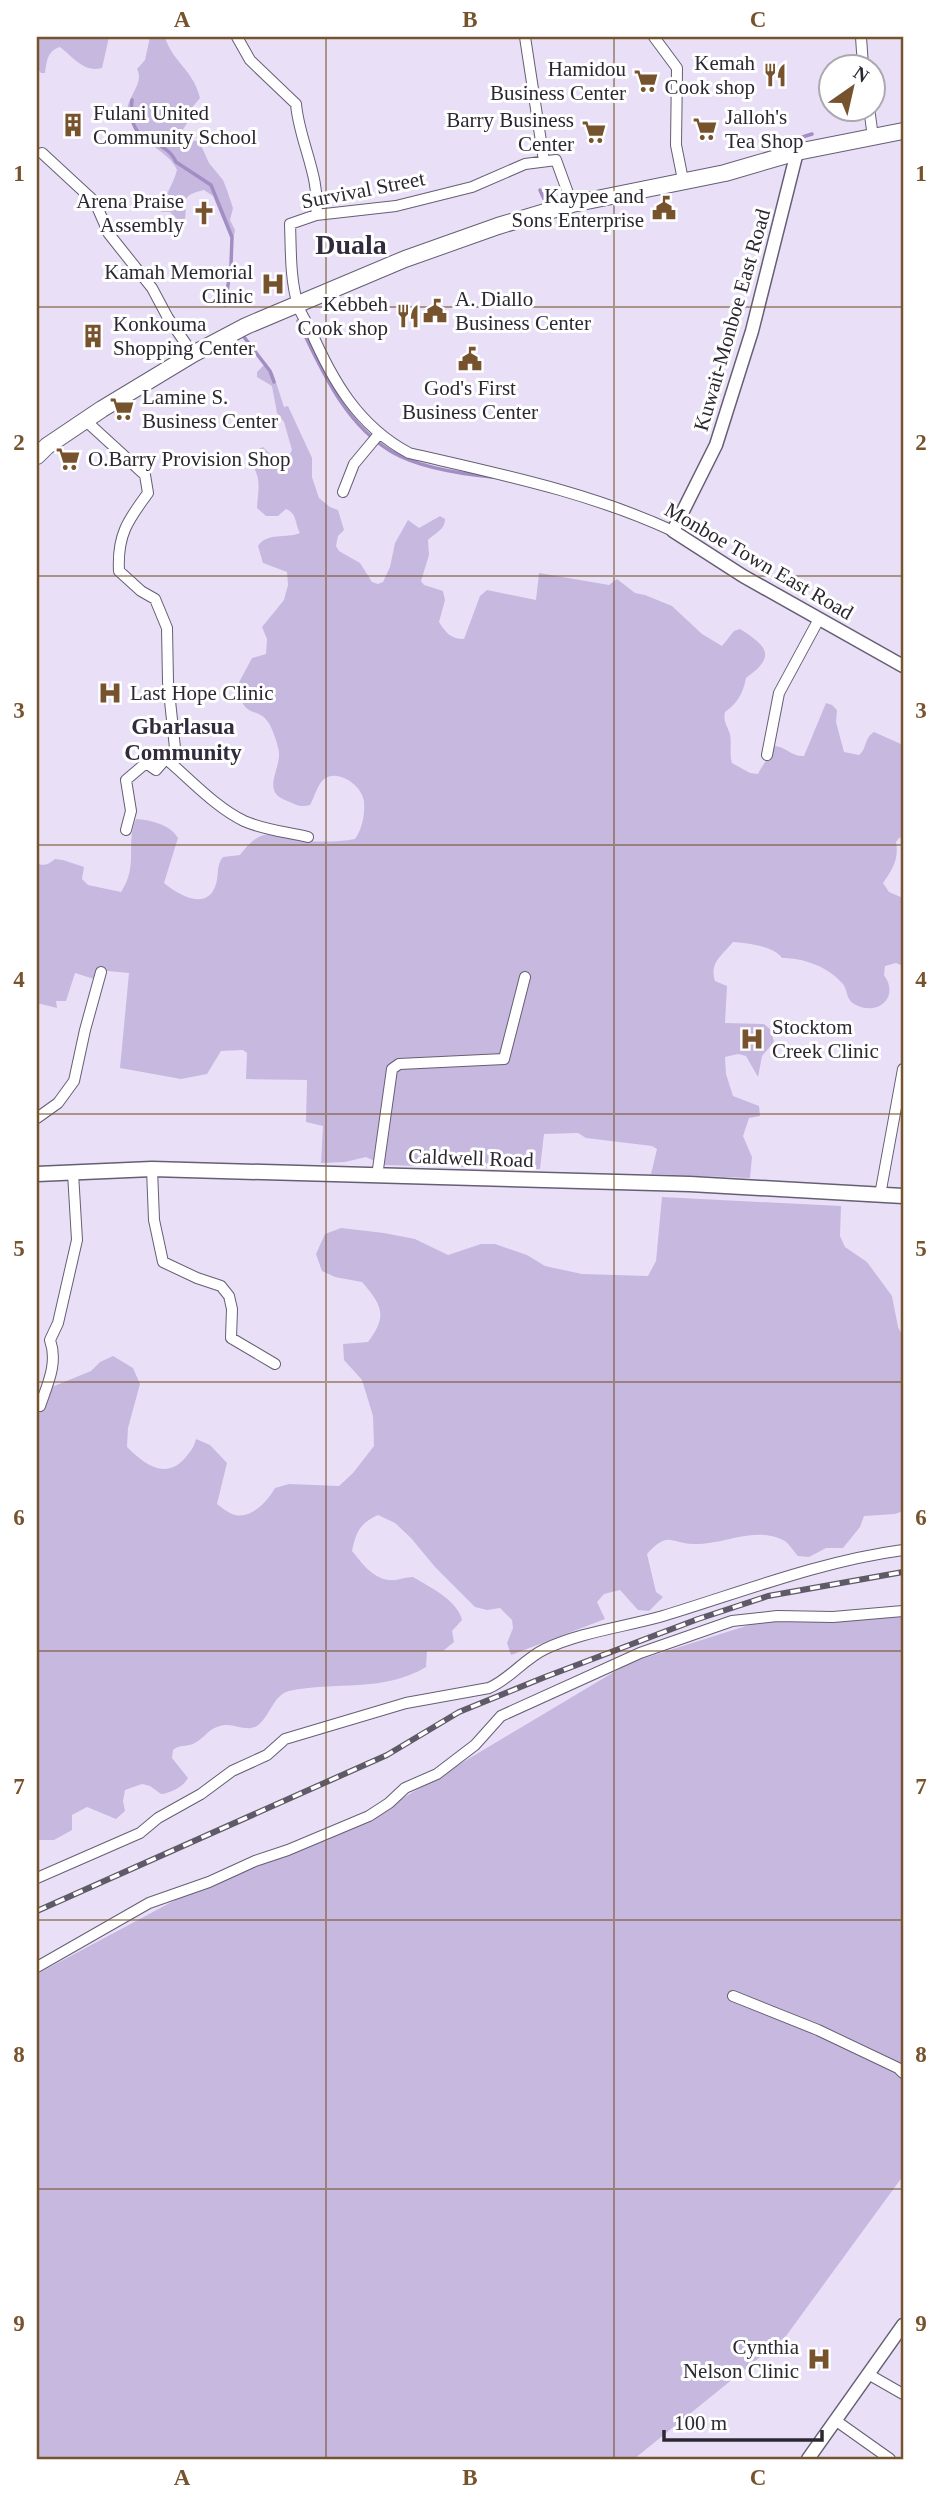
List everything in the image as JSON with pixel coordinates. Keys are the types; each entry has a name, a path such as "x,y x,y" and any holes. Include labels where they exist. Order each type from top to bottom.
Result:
{"highway":[{"path":"37,456 47,446 193,354 246,326 405,259 498,226 572,204 725,173 797,152 903,131"}],"main road":[{"name":"Caldwell Road","path":"37,1174 152,1170 690,1184 903,1196"}],"street":[{"path":"237,37 250,60 296,104 297,120 316,191 316,215"},
{"path":"525,37 544,162 556,160 572,204"},
{"path":"654,37 677,68 676,145 683,180"},
{"path":"871,122 873,138"},
{"name":"Kuwait-Monboe East Road","path":"673,531 716,445 728,409 764,288 797,152"},
{"path":"42,153 96,202 109,234 152,288 167,318 193,354"},
{"name":"Survival Street","path":"298,305 291,256 290,223 316,215 396,206 472,187 524,164 544,162"},
{"name":"Monboe Town East Road","path":"298,305 333,379 349,402 379,435 409,453 564,490 645,518 673,531 743,576 903,666"},
{"path":"86,421 145,475 148,493 124,529 118,551 119,571 141,591 155,599 167,628 168,682 175,748 156,770 146,763 127,780 131,811 126,830"},
{"path":"343,492 354,464 379,435"},
{"path":"767,755 779,693 819,619"},
{"path":"166,759 243,821 308,836"},
{"path":"37,1118 58,1103 74,1081 101,972"},
{"path":"377,1176 392,1069 399,1063 504,1059 525,977"},
{"path":"880,1195 903,1069"},
{"path":"152,1170 154,1220 163,1262 221,1286 229,1296 232,1309 231,1338 275,1364"},
{"path":"40,1406 54,1361 55,1353 50,1340 58,1322 77,1240 73,1173"},
{"path":"37,1878 140,1833 158,1818 201,1794 232,1771 267,1755 285,1739 406,1703 489,1688 500,1683 528,1659 559,1644 835,1563 869,1554 903,1550"},
{"path":"37,1968 149,1903 209,1882 369,1816 405,1788 437,1774 475,1745 501,1716 640,1653 732,1621 777,1616 833,1618 903,1611"},
{"path":"733,1996 818,2029 898,2068 903,2073"},
{"path":"808,2459 903,2327"},
{"path":"868,2374 903,2394"},
{"path":"835,2420 890,2459"}],"shaded area":[{"path":"37,37 109,37 102,68 84,66 60,47 50,54 45,73 41,73 37,68"},
{"path":"150,37 165,37 197,88 200,98 190,110 188,122 180,134 182,140 199,141 209,163 223,180 233,208 230,220 235,230 234,236 230,237 213,196 204,190 191,194 186,199 185,219 179,221 170,212 161,212 177,170 165,155 143,140 127,113 129,101 139,80 137,69 145,60"},
{"path":"266,363 273,373 284,407 288,406 312,458 312,477 319,498 338,510 344,530 338,536 336,546 339,551 360,563 372,582 383,582 390,567 395,543 408,520 419,528 440,516 445,519 441,529 428,540 429,555 421,581 424,585 443,591 445,600 439,622 452,637 464,639 480,596 487,590 536,600 539,573 609,585 617,579 635,593 672,606 702,634 722,646 734,631 740,629 762,646 765,657 762,663 746,678 739,697 725,712 731,738 732,763 750,773 758,774 774,746 804,756 826,703 837,710 836,722 844,752 859,755 874,732 903,745 903,837 896,842 894,864 883,883 889,892 903,898 903,966 896,963 885,966 884,975 889,991 884,1002 872,1008 856,1005 850,1001 842,983 829,972 806,961 782,958 760,946 733,942 715,964 715,981 727,986 725,1023 764,1024 771,1030 774,1042 762,1056 758,1077 746,1056 738,1054 725,1057 726,1074 733,1096 759,1106 760,1116 749,1118 743,1136 752,1157 750,1178 651,1174 657,1149 652,1146 586,1138 578,1133 544,1134 540,1169 383,1165 366,1157 345,1162 321,1163 323,1126 306,1122 307,1080 246,1079 247,1053 243,1050 221,1051 207,1074 181,1079 120,1068 129,973 98,970 94,979 75,973 66,1001 56,1001 57,1008 37,1003 37,863 42,865 55,859 84,867 82,879 88,885 121,892 131,864 136,819 148,821 166,827 178,838 164,883 184,896 200,899 212,892 223,857 240,855 262,835 304,841 343,841 355,839 361,826 363,796 354,785 342,777 323,780 310,805 297,805 278,796 273,786 279,753 273,732 264,717 244,705 236,688 252,658 266,654 267,639 262,627 284,600 288,585 287,572 263,563 258,546 272,537 300,533 290,511 286,509 278,516 266,516 257,508 258,479 251,463 260,454 259,449 263,447 273,457 287,460 292,450 284,422 277,413 272,386 257,377 257,372"},
{"path":"662,1197 841,1206 840,1236 845,1247 867,1262 892,1296 898,1327 903,1337 903,1511 864,1516 860,1527 843,1548 826,1548 809,1557 798,1556 783,1540 772,1536 750,1535 696,1544 666,1540 647,1554 656,1592 663,1597 649,1611 638,1610 620,1590 604,1594 597,1602 605,1619 511,1655 507,1643 513,1628 512,1620 500,1608 487,1610 475,1607 435,1567 411,1538 395,1523 378,1515 360,1529 352,1551 377,1576 392,1580 413,1577 449,1600 462,1620 452,1631 454,1642 443,1651 427,1651 426,1667 410,1675 376,1683 306,1688 284,1693 257,1726 219,1726 193,1744 173,1750 172,1758 188,1778 176,1789 161,1794 142,1784 125,1790 125,1811 116,1819 87,1807 72,1815 72,1830 54,1840 37,1840 37,1393 91,1371 100,1362 113,1356 133,1368 140,1384 128,1428 127,1447 147,1464 162,1469 177,1465 185,1458 196,1439 210,1445 227,1463 217,1504 232,1514 251,1513 263,1504 275,1488 289,1484 339,1486 374,1446 373,1416 362,1380 344,1360 343,1344 368,1342 378,1325 380,1311 374,1297 362,1282 335,1277 322,1271 316,1254 325,1234 341,1228 384,1233 415,1239 448,1255 481,1244 495,1244 527,1255 545,1266 582,1274 648,1276 656,1261"},
{"path":"777,1616 903,1616 903,2176 786,2336 634,2459 37,2459 37,1974 209,1882 351,1829 629,1663"}],"waterway":[{"path":"132,100 132,116 140,134 163,147 176,162 211,185 232,237 225,305"},
{"path":"793,140 812,134"},
{"path":"540,190 544,199"},
{"path":"298,321 336,394 347,411 375,440 414,462 454,472 492,477"},
{"path":"244,337 270,371 274,382"}],"railway":[{"path":"37,1911 387,1755 459,1712 545,1677 698,1619 768,1596 903,1572"}],"place":[{"name":"Kemah Cook shop","path":"775,75"},
{"name":"Hamidou Business Center","path":"646,81"},
{"name":"Fulani United Community School","path":"73,125"},
{"name":"Jalloh's Tea Shop","path":"705,129"},
{"name":"Barry Business Center","path":"594,132"},
{"name":"Kaypee and Sons Enterprise","path":"664,208"},
{"name":"Arena Praise Assembly","path":"204,213"},
{"name":"Kamah Memorial Clinic","path":"273,284"},
{"name":"A. Diallo Business Center","path":"435,311"},
{"name":"Kebbeh Cook shop","path":"408,316"},
{"name":"Konkouma Shopping Center","path":"93,336"},
{"name":"God's First Business Center","path":"470,359"},
{"name":"Lamine S. Business Center","path":"122,409"},
{"name":"O.Barry Provision Shop","path":"68,459"},
{"name":"Last Hope Clinic","path":"110,693"},
{"name":"Stocktom Creek Clinic","path":"752,1039"},
{"name":"Cynthia Nelson Clinic","path":"819,2359"}],"district":[{"name":"Duala","path":"351,244"},
{"name":"Gbarlasua Community","path":"183,739"}]}
